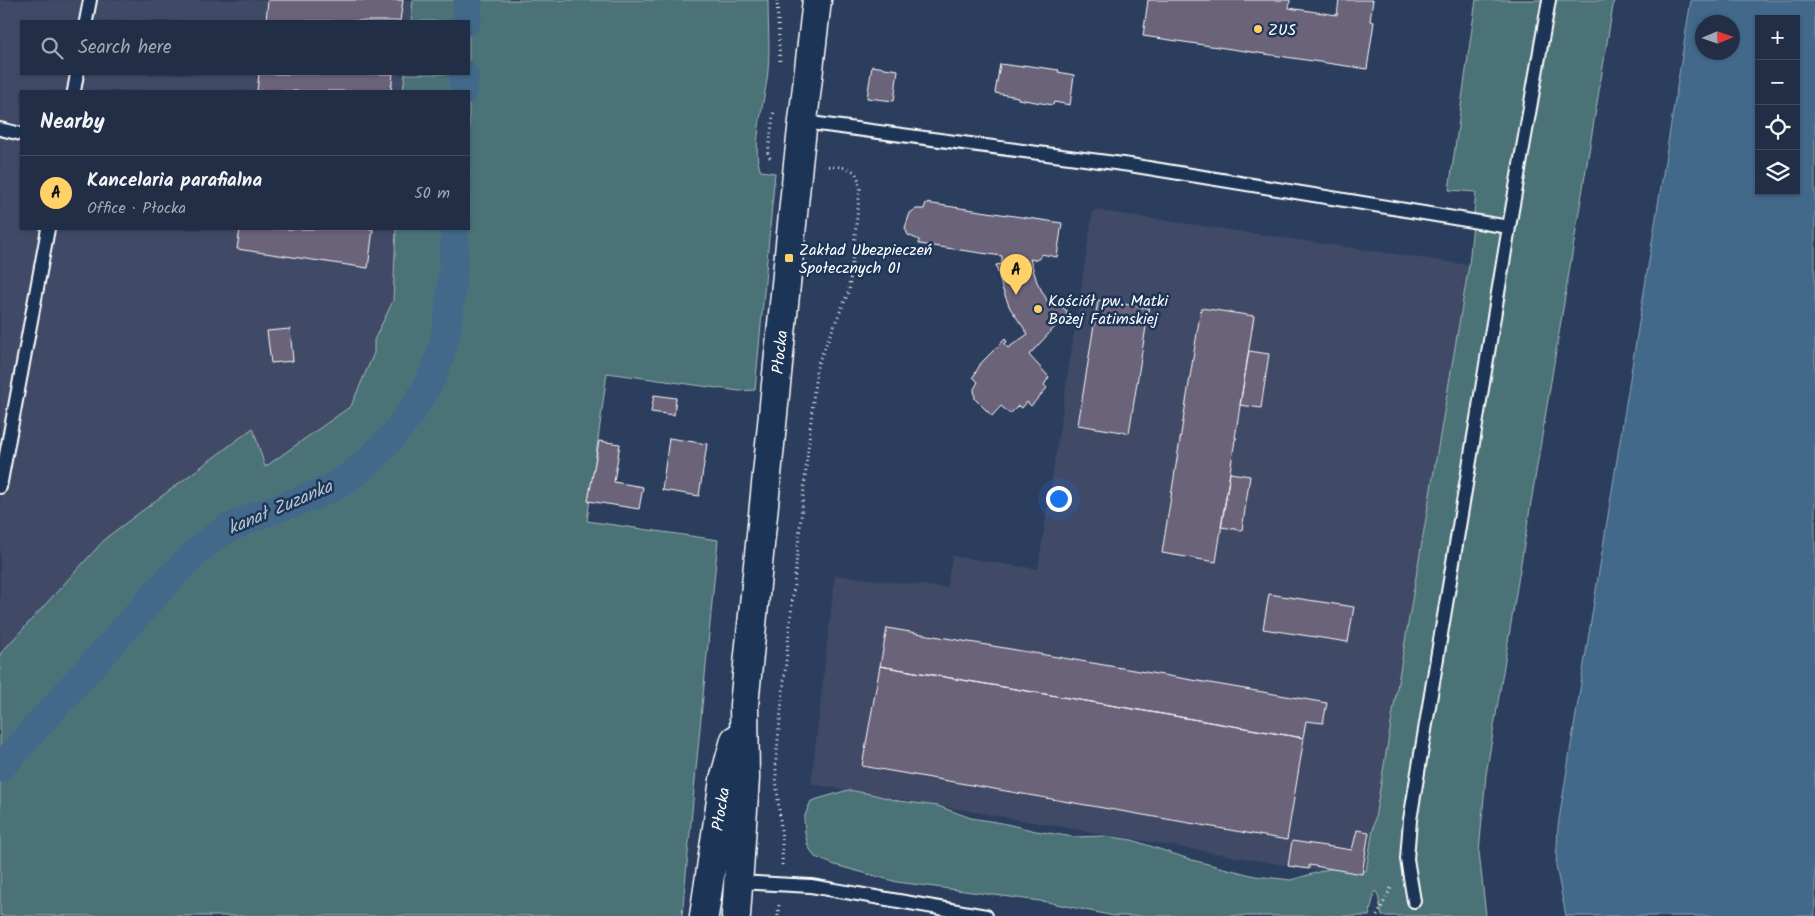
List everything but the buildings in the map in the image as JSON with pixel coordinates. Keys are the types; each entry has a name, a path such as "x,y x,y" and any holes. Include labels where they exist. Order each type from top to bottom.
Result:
{"street":[{"name":"Płocka","path":"736,916 745,778 744,705 802,122 817,0"},
{"name":"Płocka","path":"704,916 724,780 744,705"}],"lane":[{"path":"86,20 90,0"},
{"path":"1414,901 1407,859 1410,820 1549,0"},
{"path":"74,90 77,75"},
{"path":"802,122 1130,165 1509,227"},
{"path":"0,130 20,134"},
{"path":"0,487 48,230"},
{"path":"739,882 811,886 986,916"}],"path":[{"path":"777,0 780,68"},
{"path":"774,106 768,153 771,160 849,168 856,173 860,190 849,291 818,363 816,372 776,759 775,774 783,844 778,916"}],"shaded area":[{"path":"0,0 413,0 411,20 20,20 20,75 405,75 403,90 20,90 20,230 396,230 393,301 374,340 374,353 351,406 265,468 252,429 107,537 0,654"},
{"path":"1691,0 1815,0 1815,916 1566,916 1556,866 1558,826"},
{"path":"1093,210 1469,265 1365,879 811,784 835,575 947,588 952,556 1038,569"}],"green space":[{"path":"413,0 768,0 768,71 757,150 761,171 775,173 755,390 739,391 607,373 587,521 718,540 682,916 0,916 0,654 107,537 253,428 265,467 351,406 374,353 374,340 393,301 396,230 470,230 470,90 403,90 405,75 470,75 470,20 411,20"},
{"path":"1476,0 1614,0 1486,775 1479,852 1486,916 1382,916 1378,895 1375,891 1369,916 1114,916 1047,902 897,882 835,865 815,857 808,846 805,833 804,818 811,801 848,790 899,801 938,806 971,818 1036,831 1074,837 1105,836 1132,840 1192,860 1255,876 1291,880 1336,867 1366,871 1469,265 1476,192 1449,190"}],"waterway":[{"name":"kanał Zuzanka","path":"467,20 468,0"},
{"name":"kanał Zuzanka","path":"463,90 464,75"},
{"name":"kanał Zuzanka","path":"0,768 171,577 202,547 215,536 235,525 331,488 366,464 398,429 426,389 442,349 450,304 455,230"}],"place":[{"name":"ZUS","path":"1258,29"},
{"name":"Zakład Ubezpieczeń Społecznych 01","path":"789,258"},
{"name":"Kancelaria parafialna","path":"1016,295"},
{"name":"Kościół pw. Matki Bożej Fatimskiej","path":"1038,309"}]}
